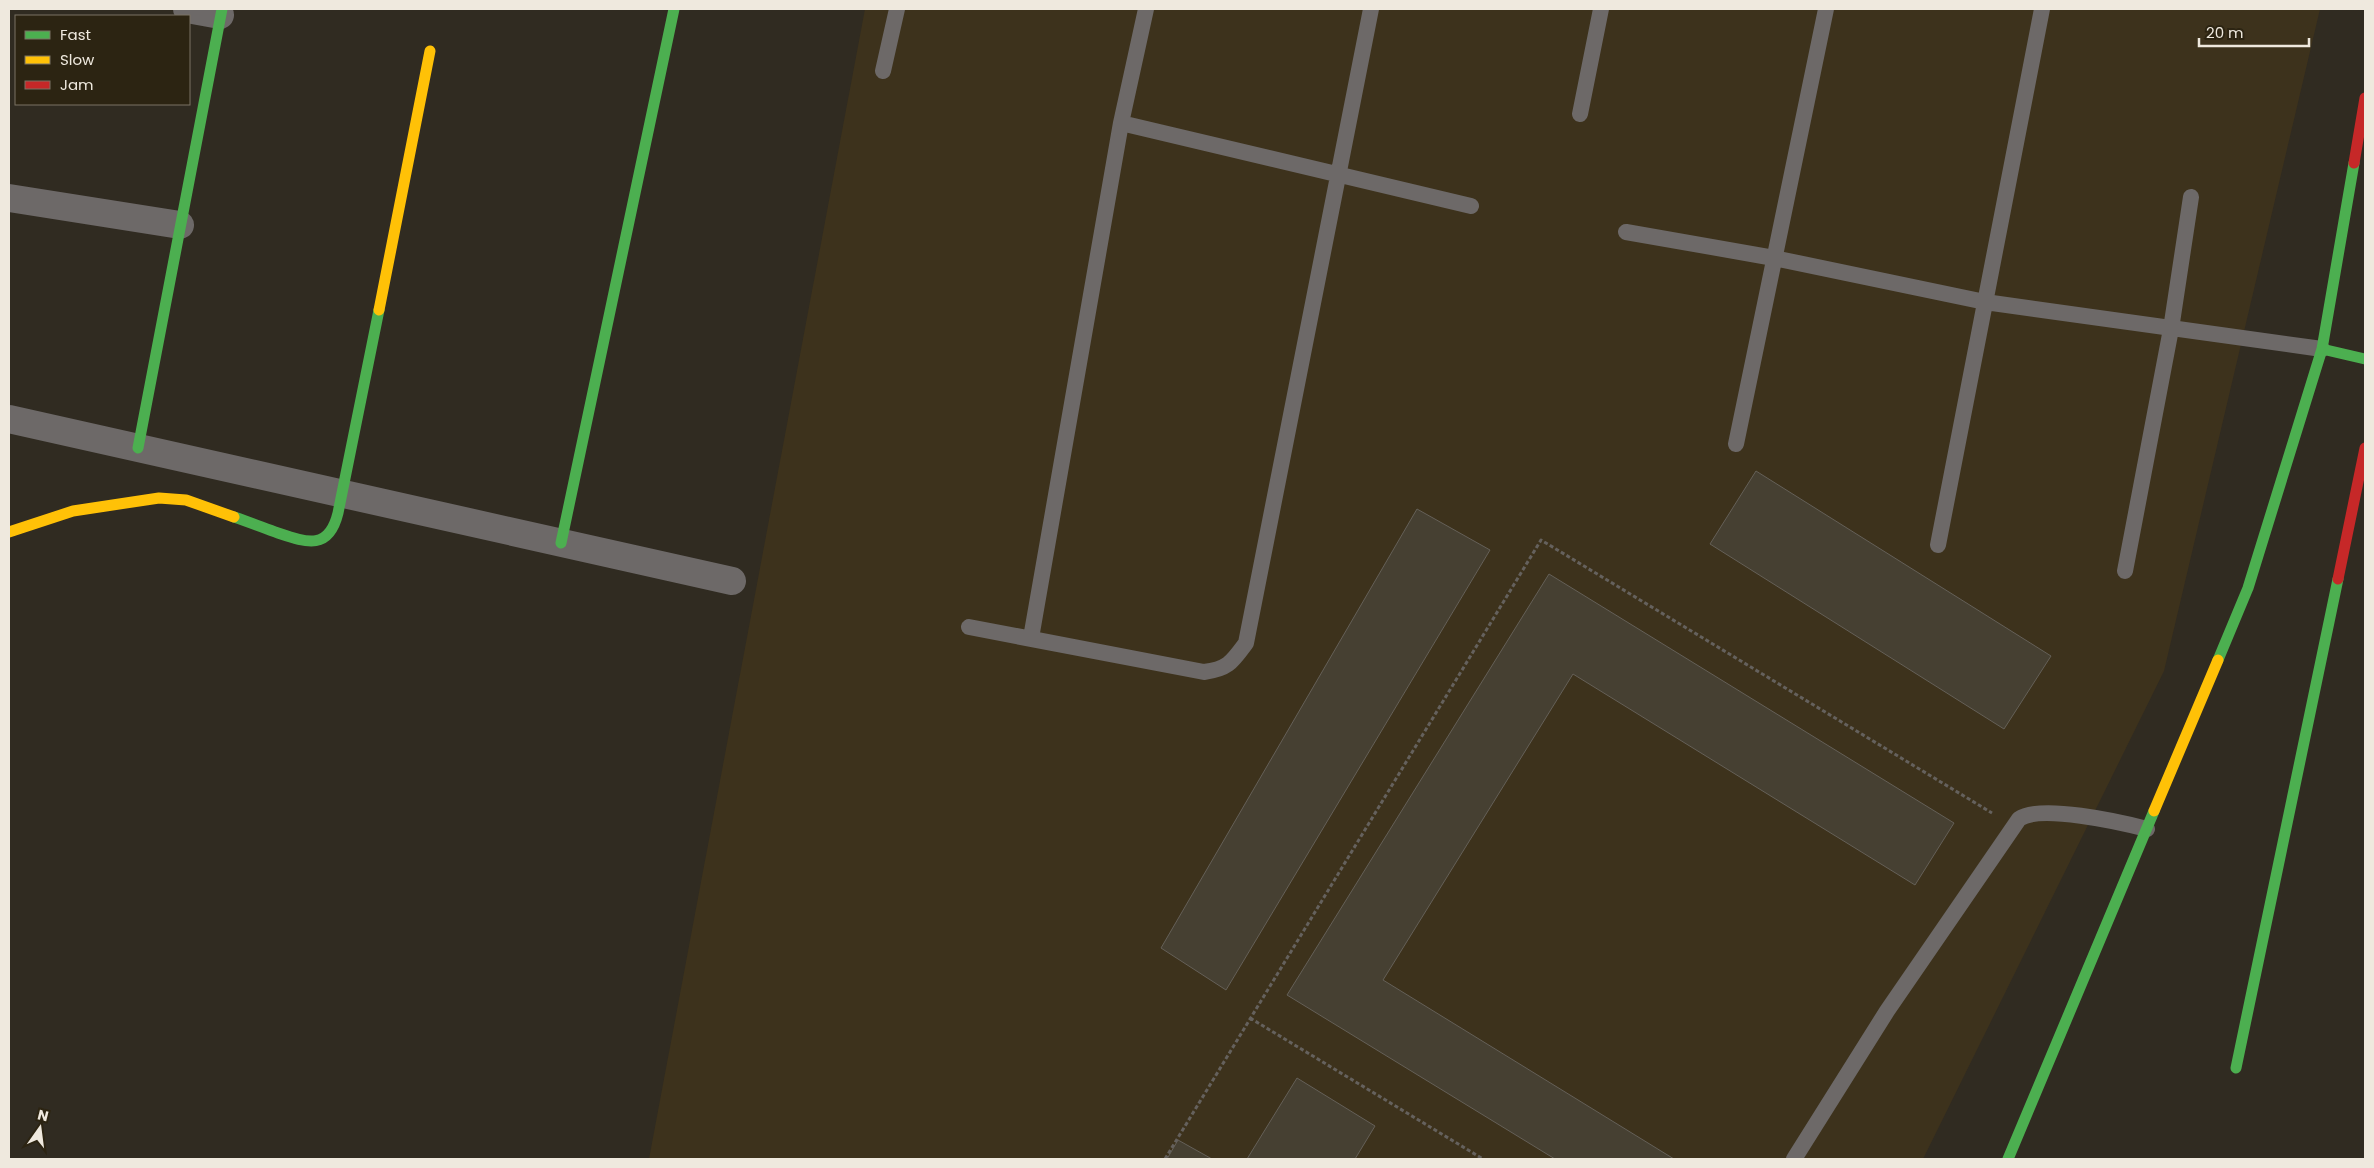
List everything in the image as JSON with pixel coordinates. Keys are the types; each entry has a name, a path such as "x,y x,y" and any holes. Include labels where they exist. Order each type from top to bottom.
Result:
{"street":[{"path":"138,448 221,12 187,9"},
{"path":"561,543 674,9"},
{"path":"9,532 73,511 159,498 186,500 304,542 318,542 326,538 333,529 342,494 430,51"},
{"path":"2008,1159 2248,588 2322,349 2365,98"},
{"path":"9,198 180,225"},
{"path":"2322,349 2365,359"},
{"path":"9,420 732,581"},
{"path":"2236,1068 2365,448"}],"lane":[{"path":"883,71 897,9"},
{"path":"1031,638 1121,123 1146,9"},
{"path":"969,627 1204,672 1218,670 1232,664 1246,643 1371,9"},
{"path":"1580,114 1601,9"},
{"path":"1736,444 1826,9"},
{"path":"1938,545 2042,9"},
{"path":"1121,123 1471,206"},
{"path":"2125,571 2171,329 2191,198"},
{"path":"1626,232 1774,258 1986,302 2322,349"},
{"path":"1794,1159 1888,1011 2013,827 2025,815 2040,813 2110,819 2146,829"}],"path":[{"path":"1164,1159 1541,540 2013,827"},
{"path":"1250,1018 1483,1159"}],"shaded area":[{"path":"865,9 2320,9 2164,671 1923,1159 649,1159"}],"building":[{"path":"1756,471 2051,656 2004,729 1710,544"},
{"path":"1417,509 1490,550 1226,990 1161,948"},
{"path":"1549,574 1954,823 1915,885 1573,674 1383,980 1674,1159 1555,1159 1287,995"},
{"path":"1297,1078 1375,1126 1355,1159 1247,1159"},
{"path":"1178,1140 1212,1159 1167,1159"}],"traffic: fast":[{"path":"138,448 222,9"},
{"path":"561,543 674,9"},
{"path":"2218,660 2248,588 2322,349 2354,163"},
{"path":"234,517 278,533 308,541 316,541 329,533 338,513 379,310"},
{"path":"2322,349 2365,359"},
{"path":"2236,1068 2338,579"},
{"path":"2008,1159 2154,811"}],"traffic: slow":[{"path":"379,310 430,51"},
{"path":"9,532 73,511 159,498 186,500 234,517"},
{"path":"2154,811 2218,660"}],"traffic: jam":[{"path":"2354,163 2365,98"},
{"path":"2338,579 2365,448"}]}
